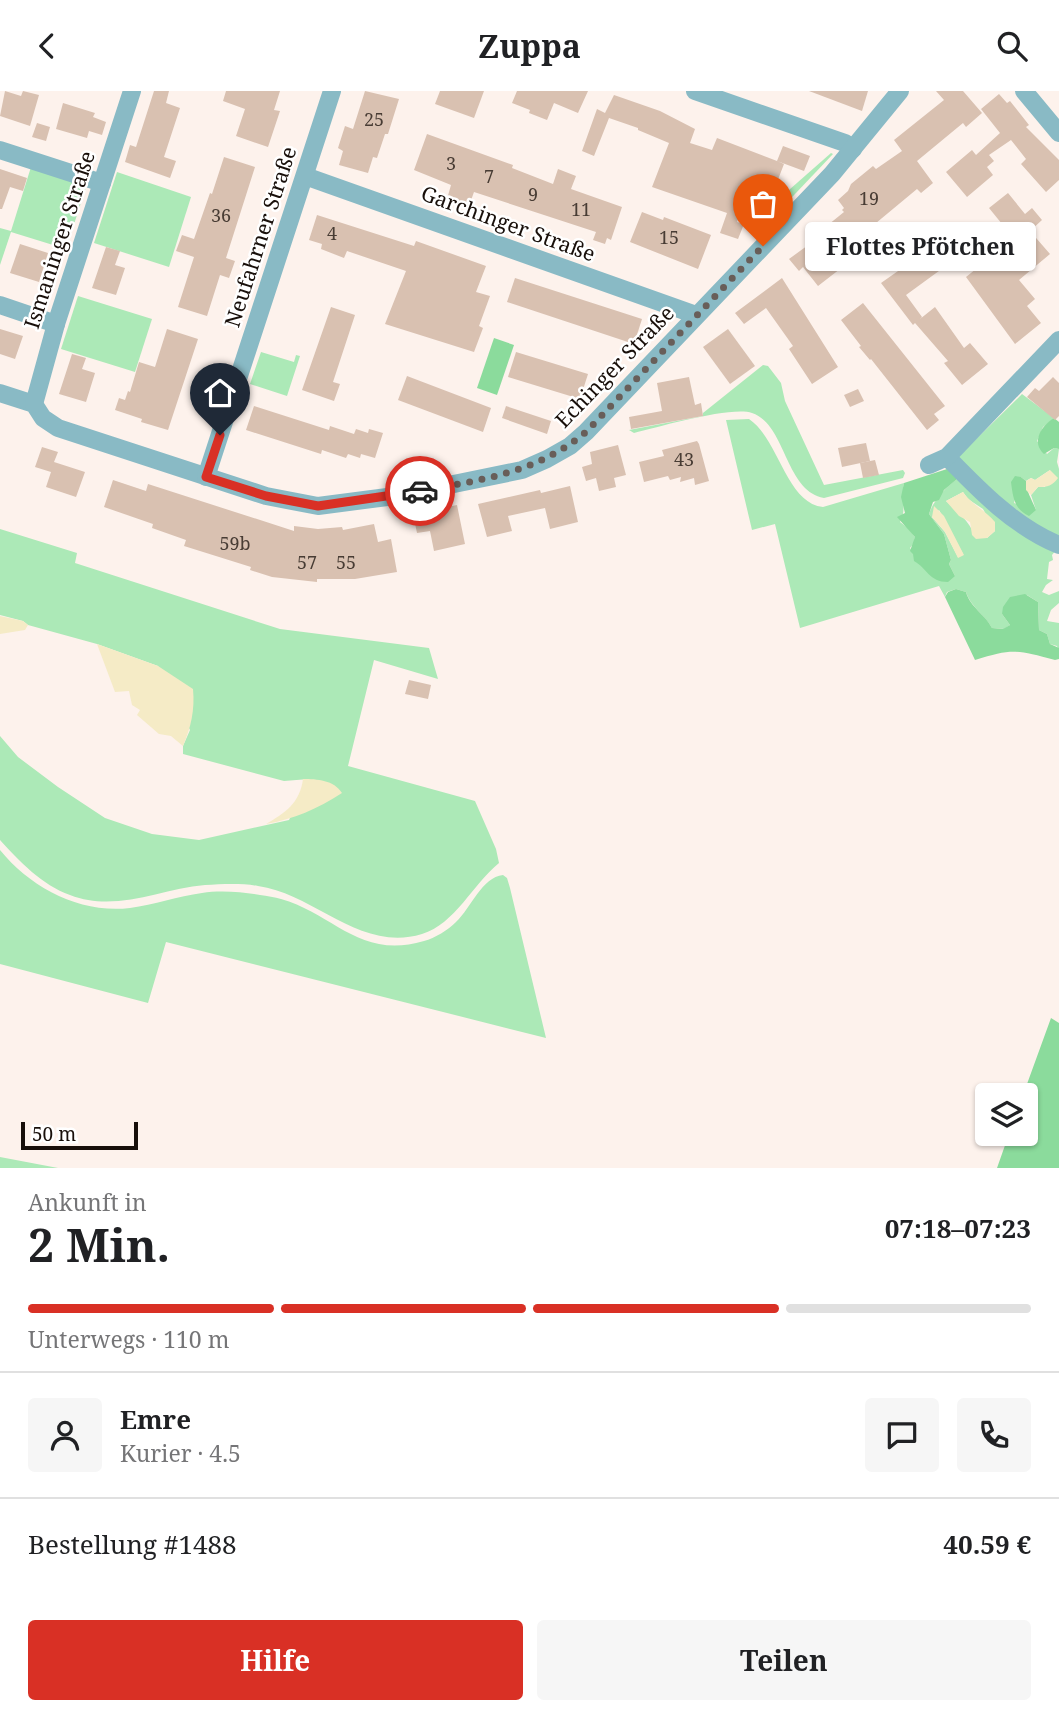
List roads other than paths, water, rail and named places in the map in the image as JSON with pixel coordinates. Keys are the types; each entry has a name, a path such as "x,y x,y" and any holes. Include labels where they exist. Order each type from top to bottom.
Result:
{"street":[{"name":"Ismaninger Straße","path":"34,404 56,324 132,91"},
{"name":"Neufahrner Straße","path":"206,477 332,91"},
{"path":"695,91 845,143 853,149"},
{"name":"Echinger Straße","path":"0,393 34,404 43,418 58,428 266,496 318,506 395,496 522,470 547,460 586,432 853,149 900,91"},
{"path":"1024,91 1059,134"},
{"path":"0,150 102,183"},
{"name":"Garchinger Straße","path":"304,176 696,315"},
{"path":"0,305 56,324"},
{"path":"929,465 947,457 1059,340"},
{"path":"947,457 1000,508 1040,537 1059,545"}],"place":[{"name":"Flottes Pfötchen","path":"763,246"}]}
